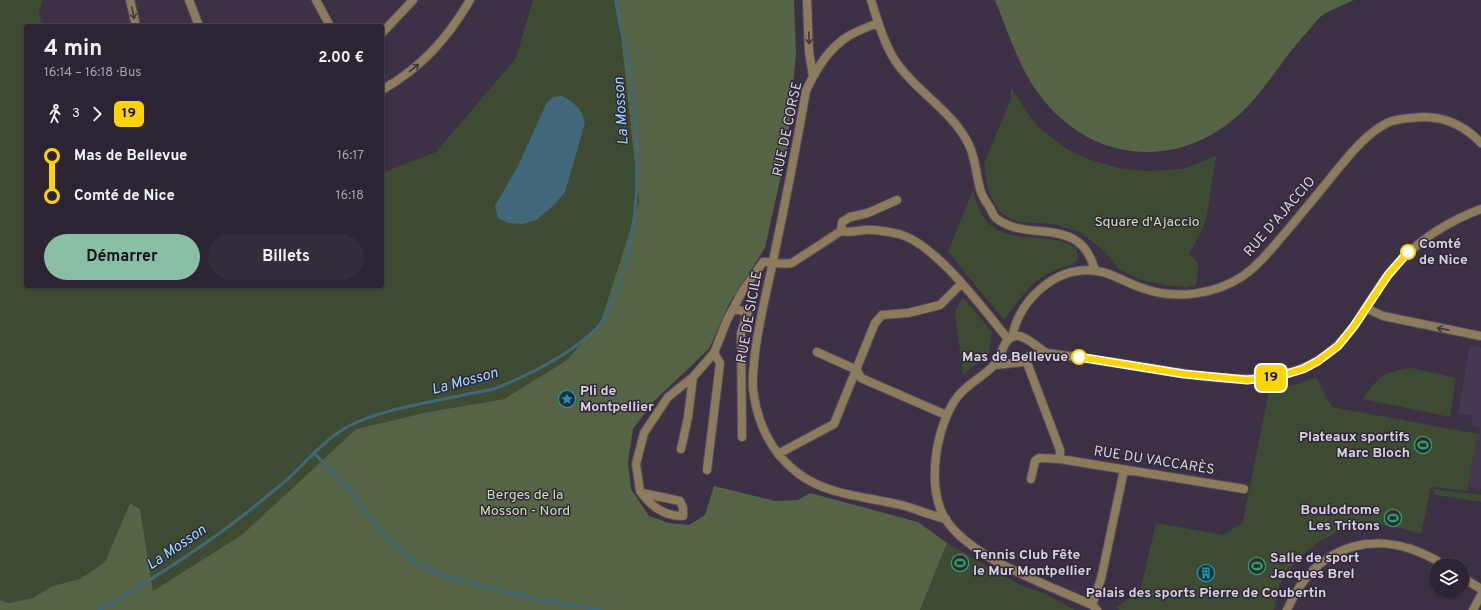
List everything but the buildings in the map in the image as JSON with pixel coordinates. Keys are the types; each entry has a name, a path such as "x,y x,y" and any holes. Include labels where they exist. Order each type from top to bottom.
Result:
{"street":[{"path":"130,0 136,24"},
{"path":"189,0 198,24"},
{"path":"316,0 329,24"},
{"path":"384,31 413,0"},
{"path":"384,89 400,79 426,59 441,43 470,0"},
{"name":"RUE DE CORSE","path":"773,262 799,137 806,91 813,76 809,52 807,0"},
{"path":"871,0 878,23 894,58 901,68 944,110 960,129 970,147 982,192 995,217 1007,225 1068,236 1080,244 1092,258 1095,271"},
{"path":"813,76 830,51 847,37 878,23"},
{"name":"RUE D'AJACCIO","path":"1010,338 1020,312 1030,298 1047,284 1065,274 1095,271 1110,274 1141,288 1158,293 1185,294 1219,289 1243,276 1262,261 1354,149 1388,122 1411,118 1433,117 1459,125 1471,132 1481,143"},
{"path":"897,200 868,213 850,217 842,222 841,231 884,231 913,240 925,246 946,266 1010,338"},
{"path":"1124,470 1095,607 992,559 962,537 946,519 936,491 936,469 939,438 946,415 959,395 995,365 1010,338 1021,336 1047,353 1184,374 1247,380 1266,379 1303,369 1318,361 1338,346 1354,326 1388,275 1414,246 1436,230 1462,216 1481,209"},
{"name":"RUE DE SICILE","path":"841,231 792,263 783,265 773,262 758,329 753,370 753,388 759,418 768,439 778,454 800,475 817,484 835,490 906,506 946,519"},
{"path":"642,493 680,501 683,508 682,516 671,516 651,505 642,493 636,464 644,433 668,397 692,377 714,353 727,320 742,292 763,262 773,262"},
{"path":"778,454 834,424 875,323 882,315 908,313 940,305 961,284"},
{"path":"734,308 748,312 741,333 742,437"},
{"path":"1366,308 1383,316 1481,336"},
{"path":"1028,341 1031,348 1028,358 1060,450 1060,459"},
{"path":"1004,348 1007,357 1014,362"},
{"path":"817,352 857,370 861,378 946,415"},
{"path":"707,470 720,363 714,353"},
{"path":"995,365 1014,362 1047,353"},
{"path":"681,449 688,417 692,377"},
{"name":"RUE DU VACCARÈS","path":"1031,479 1035,461 1039,458 1060,459 1244,489"},
{"path":"1287,610 1293,596 1319,563 1334,553 1350,547 1385,542 1413,550 1430,558"},
{"path":"1469,581 1481,589"},
{"path":"1473,610 1481,595"}],"shaded area":[{"path":"1470,346 1481,348 1481,489 1468,487 1480,427 1471,425 1472,416 1458,413"}],"green space":[{"path":"0,0 42,0 39,14 42,24 24,24 24,288 384,288 384,172 436,152 516,58 533,0 617,0 639,202 601,321 567,360 504,399 428,412 356,429 243,534 153,591 140,509 130,503 105,562 80,579 52,586 33,598 7,603 0,600"},
{"name":"Berges de la Mosson - Nord","path":"617,0 794,0 796,54 787,148 765,248 729,304 709,349 654,401 633,429 628,462 631,489 649,516 669,523 689,525 705,515 714,486 775,501 798,500 810,493 918,522 947,543 920,610 0,610 0,600 8,603 33,598 52,586 80,579 105,562 130,503 140,509 153,591 243,534 356,429 428,412 504,399 567,360 601,321 639,202"},
{"path":"995,0 1354,0 1327,12 1320,17 1255,98 1247,107 1222,128 1195,142 1167,150 1139,152 1111,147 1084,135 1060,117 1031,83 1014,48"},
{"name":"Square d'Ajaccio","path":"1011,88 1036,125 1068,150 1091,160 1119,168 1147,171 1184,169 1216,156 1206,221 1189,254 1199,264 1196,285 1186,287 1168,286 1137,279 1120,270 1102,249 1078,231 1052,224 1020,222 1008,218 998,210 988,190 984,164 1011,98"},
{"name":"Square d'Ajaccio","path":"973,190 980,211 987,222 997,229 1007,234 1043,238 1067,243 1077,249 1078,260 1049,273 1035,282 1004,320 948,252"},
{"path":"963,297 992,332 989,353 963,375 955,311"},
{"path":"1412,368 1456,378 1450,417 1363,399 1373,385 1383,376 1395,371"},
{"path":"1316,377 1332,407 1478,434 1467,491 1431,487 1421,534 1387,526 1361,526 1347,529 1321,541 1298,560 1289,571 1281,583 1274,610 1119,610 1116,607 1140,592 1156,523 1224,535 1243,522 1269,390 1299,384"},
{"path":"1432,489 1481,495 1481,502 1435,495"},
{"name":"Tennis Club Fête le Mur Montpellier","path":"947,543 1016,583 1046,594 1075,610 920,610"}],"water":[{"path":"562,96 577,106 582,113 585,123 565,192 554,205 536,220 523,224 508,223 498,218 495,206 519,164 546,104 553,97"}],"waterway":[{"name":"La Mosson","path":"99,610 161,573 222,532 284,482 335,435 351,425 378,414 408,406 499,387 525,376 551,362 576,346 597,328 615,295 624,268 631,240 637,180 636,121 633,91 629,63 616,0"},
{"path":"314,453 351,491 379,530 418,565 453,579 526,597 600,610"}],"bus line":[{"name":"19","path":"1079,357 1184,374 1247,380 1266,379 1285,375 1303,369 1318,361 1338,346 1354,326 1388,275 1408,252"}],"place":[{"name":"Comté de Nice","path":"1408,252"},
{"name":"Mas de Bellevue","path":"1079,357"},
{"name":"Pli de Montpellier","path":"567,399"},
{"name":"Plateaux sportifs Marc Bloch","path":"1423,445"},
{"name":"Boulodrome Les Tritons","path":"1393,518"},
{"name":"Tennis Club Fête le Mur Montpellier","path":"960,563"},
{"name":"Salle de sport Jacques Brel","path":"1257,566"},
{"name":"Palais des sports Pierre de Coubertin","path":"1206,573"}]}
